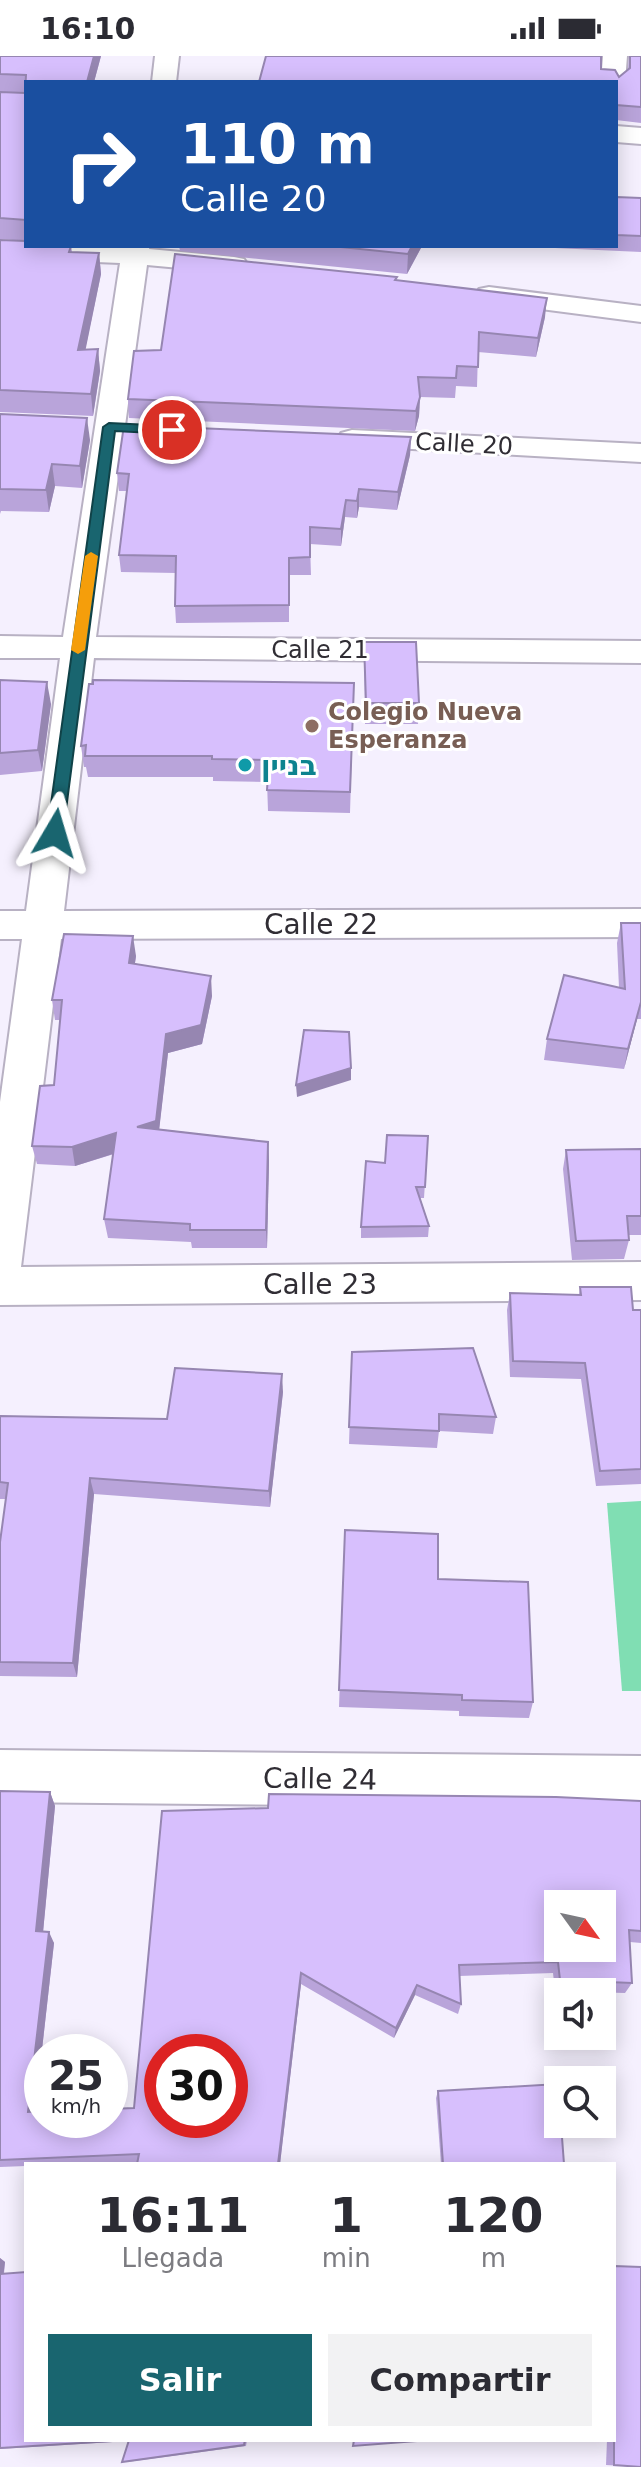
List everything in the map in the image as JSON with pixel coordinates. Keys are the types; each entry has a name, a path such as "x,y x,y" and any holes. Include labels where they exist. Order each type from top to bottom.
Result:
{"street":[{"path":"164,80 167,56"},
{"path":"613,80 615,56"},
{"path":"618,134 641,136"},
{"path":"0,250 136,251 259,267"},
{"path":"0,1266 78,648 136,251"},
{"path":"458,292 641,314"},
{"name":"Calle 20","path":"328,438 641,453"},
{"name":"Calle 21","path":"0,647 641,652"},
{"name":"Calle 22","path":"0,925 641,923"},
{"name":"Calle 23","path":"0,1286 641,1281"},
{"name":"Calle 24","path":"0,1776 641,1782"}],"green space":[{"path":"641,1501 641,1691 622,1691 607,1503"}],"building":[{"path":"0,56 94,56 88,80 26,80 26,75 0,74"},
{"path":"266,56 601,56 601,69 615,70 619,77 630,68 630,56 641,56 641,107 618,105 618,80 260,80"},
{"path":"0,92 24,93 24,220 0,218"},
{"path":"618,197 641,198 641,236 618,235"},
{"path":"0,240 24,241 24,248 70,248 69,252 99,253 78,350 98,349 91,394 0,390"},
{"path":"350,248 411,248 408,254"},
{"path":"175,254 397,277 395,280 547,298 538,338 479,332 478,367 457,366 456,378 418,377 420,397 416,411 128,399 134,351 161,350"},
{"path":"0,414 87,418 80,466 52,464 46,490 0,489"},
{"path":"124,425 411,437 398,492 359,489 357,501 346,500 341,529 310,527 310,557 289,558 289,605 175,606 176,556 119,555 129,474 117,473"},
{"path":"364,642 416,642 419,703 366,703"},
{"path":"0,680 47,682 38,750 0,753"},
{"path":"93,680 354,683 350,792 267,790 269,760 212,759 212,756 85,756 86,745 81,746 89,684 93,684"},
{"path":"621,923 641,923 641,1002 628,1049 547,1039 564,975 625,989"},
{"path":"64,934 133,936 129,963 211,976 201,1025 166,1034 156,1121 137,1127 268,1142 266,1230 190,1230 190,1224 104,1219 116,1133 72,1147 32,1146 40,1086 54,1085 62,1000 52,1000"},
{"path":"304,1030 349,1032 351,1068 296,1085"},
{"path":"387,1135 428,1136 425,1187 416,1187 429,1226 361,1227 366,1161 385,1163"},
{"path":"641,1149 641,1216 627,1216 629,1240 576,1241 566,1150"},
{"path":"580,1287 631,1287 633,1310 641,1310 641,1469 600,1471 585,1363 513,1361 510,1293 581,1295"},
{"path":"473,1348 496,1417 439,1414 439,1431 349,1427 352,1352"},
{"path":"175,1368 282,1374 269,1491 90,1478 73,1663 0,1662 0,1542 8,1483 0,1482 0,1416 167,1419"},
{"path":"345,1530 438,1534 438,1579 528,1582 533,1702 462,1700 462,1695 339,1690"},
{"path":"0,1791 50,1792 36,1931 49,1932 37,2034 24,2034 24,2138 128,2138 128,2108 134,2108 162,1811 268,1808 269,1794 556,1797 641,1801 641,1931 629,1930 632,1983 616,1982 616,1978 560,1978 558,1962 459,1965 461,2004 417,1985 396,2028 301,1973 278,2162 137,2162 139,2154 0,2160"},
{"path":"544,2085 544,2138 562,2138 564,2162 443,2162 438,2091"},
{"path":"616,2266 641,2267 641,2467 614,2465"},
{"path":"24,2272 24,2442 97,2442 0,2448 0,2274"},
{"path":"128,2442 245,2442 244,2445 122,2462"},
{"path":"354,2442 404,2442 353,2446"}],"slow traffic":[{"path":"78,650 91,556"}],"place":[{"name":"Colegio Nueva Esperanza","path":"312,726"},
{"name":"בניין","path":"245,765"}],"route":[{"path":"55,833 109,427 172,430"}]}
